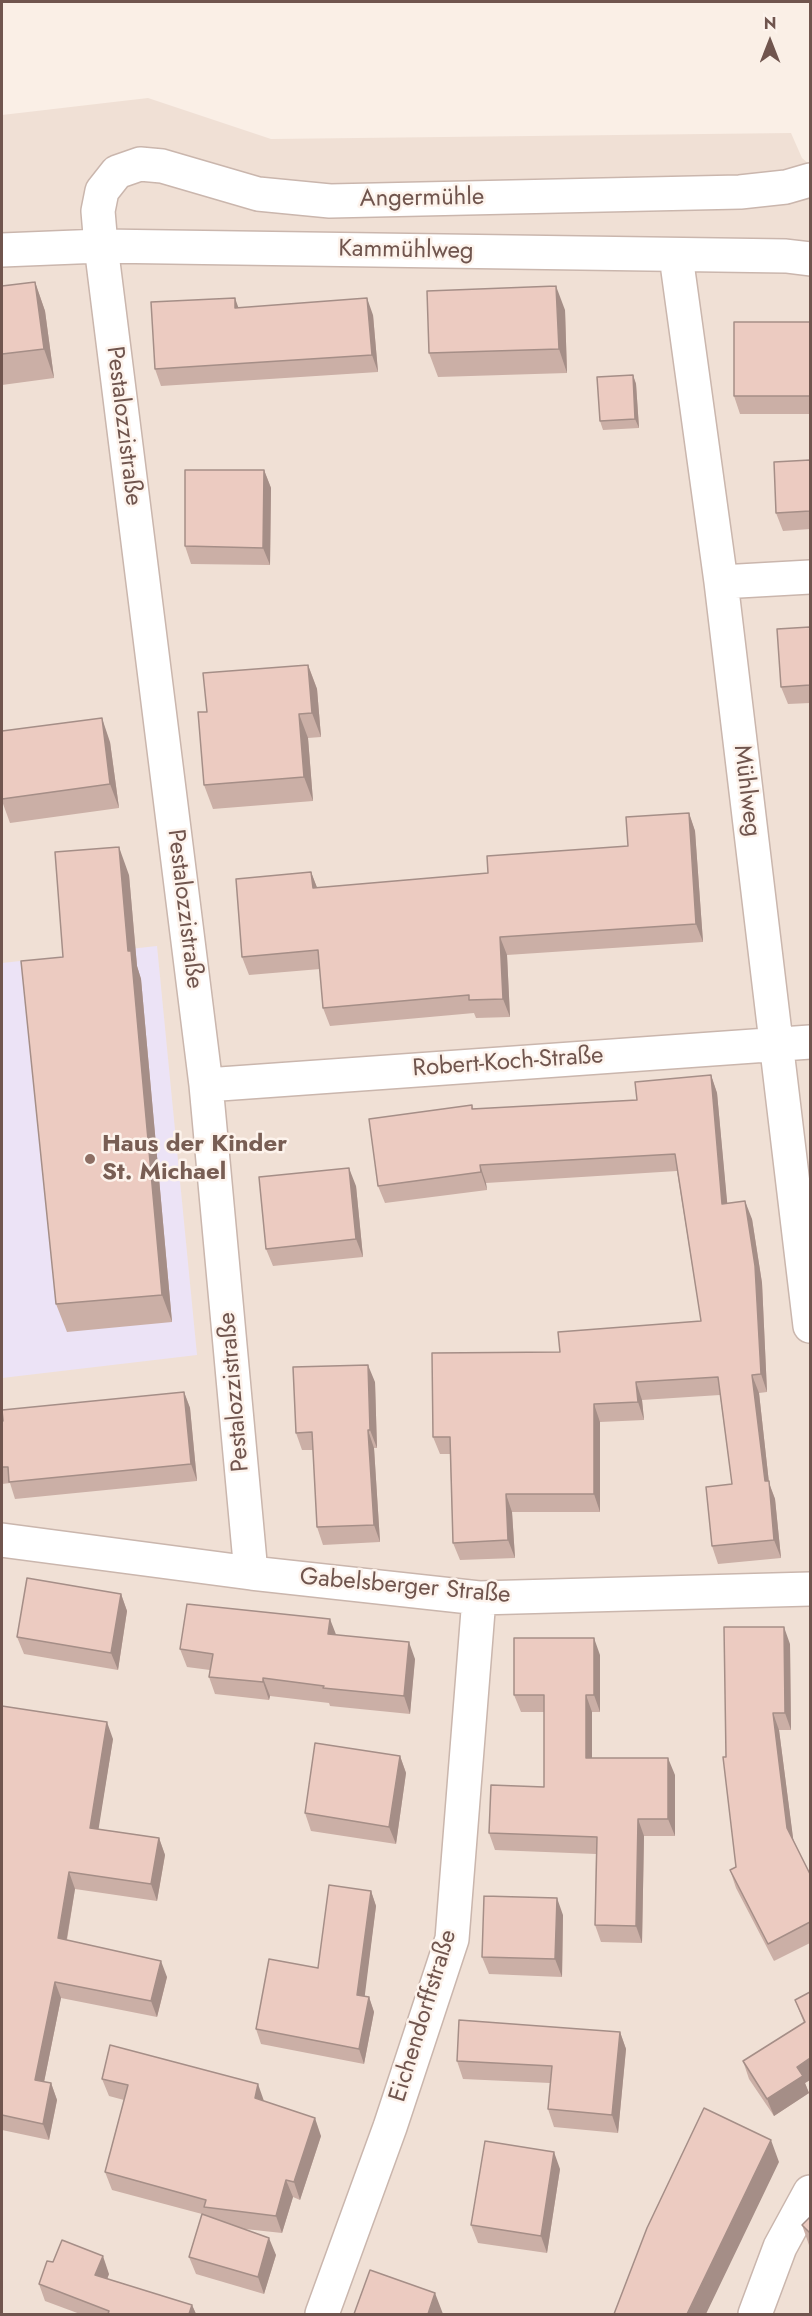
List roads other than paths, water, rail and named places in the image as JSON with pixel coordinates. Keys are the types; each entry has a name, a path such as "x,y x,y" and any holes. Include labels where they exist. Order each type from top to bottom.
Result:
{"street":[{"name":"Angermühle","path":"101,246 98,211 102,190 117,172 140,164 162,166 258,194 330,201 740,192 786,187 810,180"},
{"name":"Kammühlweg","path":"2,250 101,246 810,259"},
{"name":"Pestalozzistraße","path":"101,246 206,1085 251,1573"},
{"name":"Mühlweg","path":"676,255 721,582 778,1043 810,1326"},
{"path":"721,582 810,577"},
{"name":"Robert-Koch-Straße","path":"206,1085 810,1042"},
{"name":"Gabelsberger Straße","path":"2,1540 251,1573 478,1598 810,1588"},
{"name":"Eichendorffstraße","path":"322,2314 390,2127 452,1939 478,1598"},
{"path":"755,2314 780,2247 810,2192"}],"place":[{"name":"Haus der Kinder St. Michael","path":"90,1159"}]}
